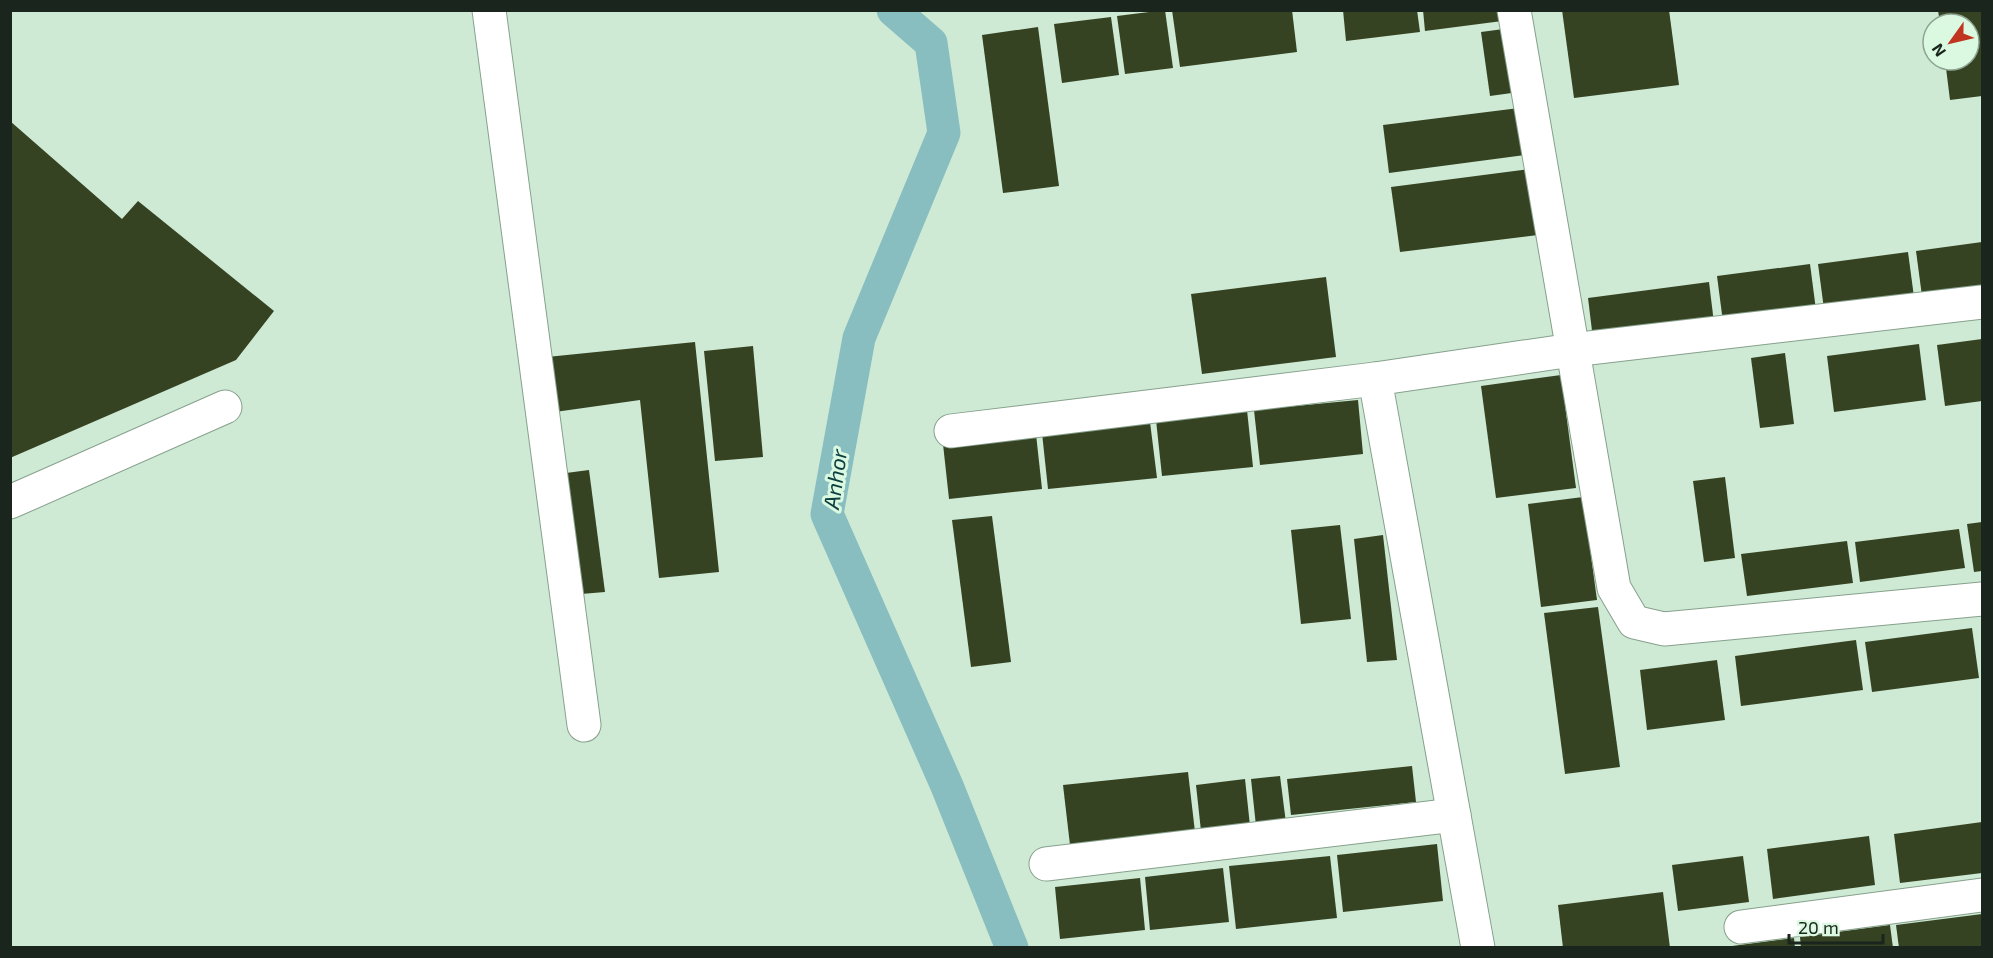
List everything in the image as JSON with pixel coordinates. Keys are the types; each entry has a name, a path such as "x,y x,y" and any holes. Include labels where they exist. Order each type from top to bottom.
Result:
{"street":[{"path":"489,10 584,725"},
{"path":"1514,10 1614,588 1634,622 1664,629 1983,599"},
{"path":"951,431 1375,379 1572,350 1983,302"},
{"path":"1375,379 1478,948"},
{"path":"10,502 225,406"},
{"path":"1046,864 1454,815"},
{"path":"1741,927 1983,895"}],"building":[{"path":"1165,10 1173,68 1125,74 1117,16"},
{"path":"1172,10 1292,10 1297,52 1180,67"},
{"path":"1343,10 1417,10 1420,32 1346,41"},
{"path":"1423,10 1509,10 1510,20 1425,31"},
{"path":"1562,10 1669,10 1679,85 1574,98"},
{"path":"1938,10 1982,10 1982,96 1950,100 1946,72 1981,72 1981,12 1938,12"},
{"path":"1111,17 1119,75 1062,83 1054,24"},
{"path":"1038,27 1059,186 1003,193 982,35"},
{"path":"1511,28 1519,92 1490,96 1481,32"},
{"path":"1519,108 1525,155 1389,173 1383,125"},
{"path":"10,121 122,219 138,201 274,311 236,360 10,458"},
{"path":"1529,169 1538,235 1400,252 1391,187"},
{"path":"1982,242 1982,288 1922,296 1916,251"},
{"path":"1908,252 1914,297 1824,309 1818,264"},
{"path":"1810,264 1816,310 1723,322 1717,276"},
{"path":"1326,277 1336,357 1202,374 1191,294"},
{"path":"1709,282 1714,323 1593,339 1588,298"},
{"path":"1982,339 1982,401 1945,406 1937,345"},
{"path":"695,342 719,572 659,578 640,400 555,412 547,357"},
{"path":"1919,344 1926,400 1834,412 1827,356"},
{"path":"753,346 763,457 715,461 704,351"},
{"path":"1785,353 1794,424 1760,428 1751,358"},
{"path":"1561,375 1576,488 1496,498 1481,386"},
{"path":"1358,400 1363,454 1260,465 1254,410"},
{"path":"1247,410 1253,467 1162,476 1156,420"},
{"path":"1150,422 1157,478 1048,489 1042,433"},
{"path":"1036,434 1042,489 949,499 943,444"},
{"path":"589,470 605,592 581,594 566,473"},
{"path":"1725,477 1735,558 1704,562 1693,481"},
{"path":"1583,497 1597,600 1541,607 1528,504"},
{"path":"992,516 1011,662 971,667 952,520"},
{"path":"1982,522 1982,571 1974,572 1967,524"},
{"path":"1340,525 1351,619 1301,624 1291,530"},
{"path":"1959,529 1965,568 1860,582 1855,542"},
{"path":"1383,535 1397,660 1367,662 1354,539"},
{"path":"1847,541 1853,583 1747,596 1741,554"},
{"path":"1598,607 1620,767 1565,774 1544,613"},
{"path":"1972,628 1979,678 1872,692 1865,642"},
{"path":"1856,640 1863,690 1741,706 1735,656"},
{"path":"1717,660 1725,720 1647,730 1640,670"},
{"path":"1412,766 1416,802 1291,815 1287,779"},
{"path":"1188,772 1195,832 1070,845 1063,785"},
{"path":"1280,776 1286,823 1256,826 1251,779"},
{"path":"1245,779 1250,826 1201,831 1196,785"},
{"path":"1982,822 1982,873 1900,883 1894,834"},
{"path":"1869,836 1875,885 1773,899 1767,849"},
{"path":"1437,844 1443,901 1343,912 1337,855"},
{"path":"1330,856 1337,918 1236,929 1229,866"},
{"path":"1743,856 1749,902 1678,911 1672,865"},
{"path":"1223,868 1229,922 1150,930 1145,877"},
{"path":"1140,878 1145,930 1060,939 1055,887"},
{"path":"1663,892 1670,948 1563,948 1558,905"},
{"path":"1982,914 1982,948 1899,948 1896,925"},
{"path":"1890,925 1893,948 1801,948 1800,937"},
{"path":"1794,938 1795,948 1732,948 1732,946"}],"waterway":[{"name":"Anhor","path":"893,10 931,43 944,133 859,338 827,514 947,786 1012,948"}]}
